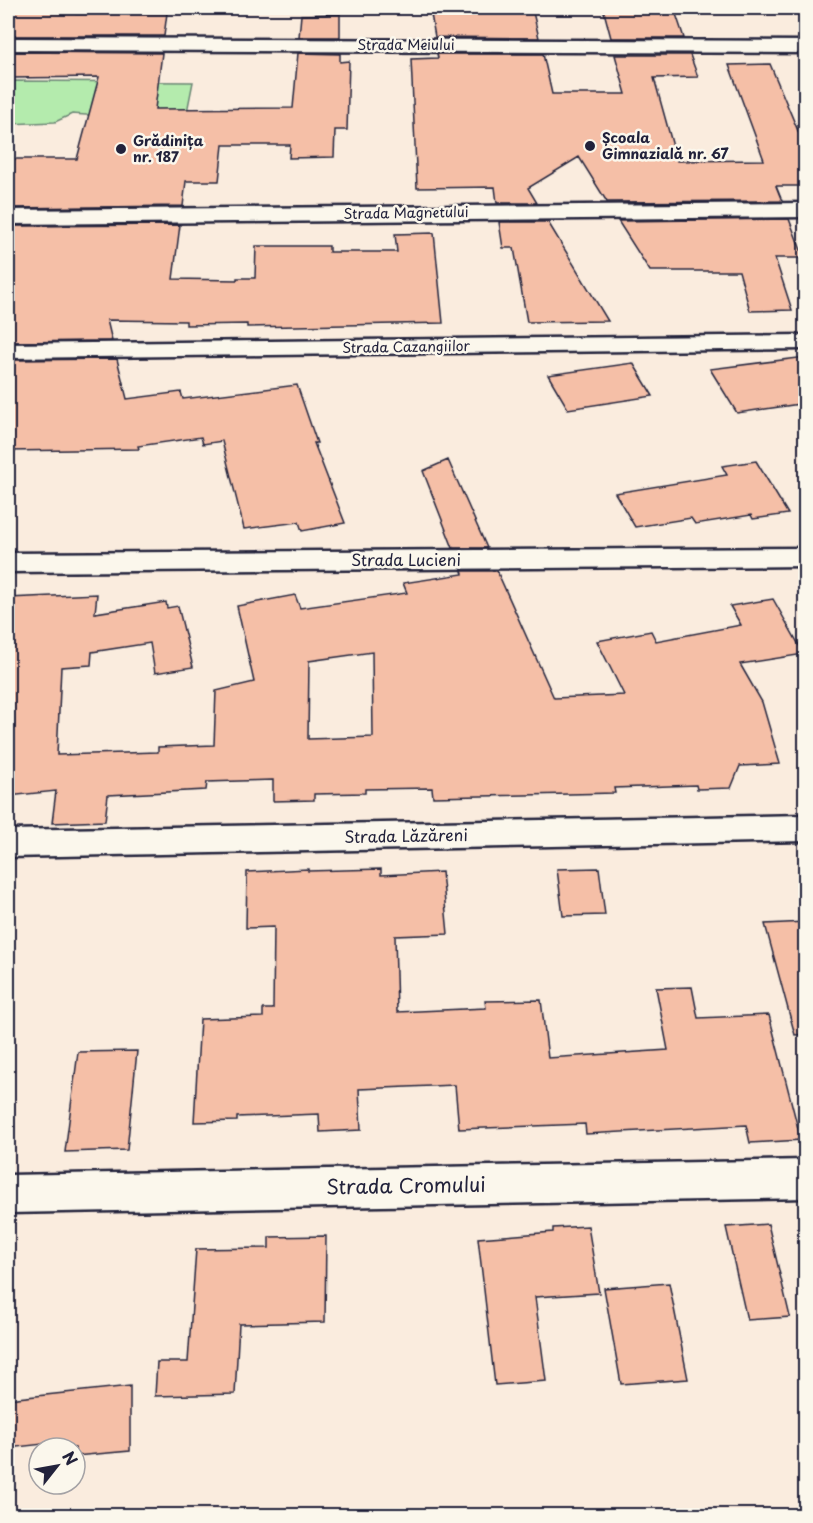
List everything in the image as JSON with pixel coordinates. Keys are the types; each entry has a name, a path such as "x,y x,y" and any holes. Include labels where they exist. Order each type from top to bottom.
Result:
{"street":[{"name":"Strada Meiului","path":"8,44 806,47"},
{"name":"Strada Magnetului","path":"8,217 806,210"},
{"name":"Strada Cazangiilor","path":"8,351 806,342"},
{"name":"Strada Lucieni","path":"8,563 806,556"},
{"name":"Strada Lăzăreni","path":"8,844 806,828"},
{"name":"Strada Cromului","path":"8,1194 806,1179"}],"green space":[{"path":"8,81 193,82 185,122 72,114 55,122 8,124"}],"building":[{"path":"10,8 78,8 76,14 167,13 164,36 8,36"},
{"path":"603,8 674,8 684,38 611,38"},
{"path":"533,12 539,38 435,37 431,14"},
{"path":"340,14 340,37 299,37 301,15"},
{"path":"8,52 162,53 155,109 293,108 298,53 340,54 340,62 349,61 347,130 335,130 334,157 289,158 290,145 223,145 219,181 186,181 183,206 8,208 8,159 77,159 99,77 8,78"},
{"name":"Școala Gimnazială nr. 67","path":"437,54 543,54 552,94 626,94 615,55 690,55 698,77 654,78 677,161 764,160 729,65 770,64 806,150 806,186 776,186 782,201 607,202 579,157 528,188 537,203 497,203 495,187 417,188 411,59 438,58"},
{"path":"789,219 804,258 775,258 792,310 750,311 739,271 650,271 618,221"},
{"path":"499,222 548,222 608,321 527,322 514,248 503,248"},
{"path":"180,225 173,279 255,278 256,246 329,246 329,252 397,252 395,234 434,233 443,323 247,327 247,324 186,325 186,321 107,320 112,341 8,342 8,226"},
{"path":"806,357 806,403 737,413 710,369"},
{"path":"117,359 127,399 181,392 183,399 297,385 317,443 314,443 345,523 302,531 299,522 244,529 222,441 203,444 201,437 138,446 139,449 8,451 8,360"},
{"path":"633,363 653,396 568,409 548,375"},
{"path":"448,460 487,548 453,548 423,471"},
{"path":"756,461 788,514 753,519 751,515 695,524 691,518 635,527 615,493 727,475 722,466"},
{"path":"462,571 497,571 554,698 624,695 597,641 651,631 656,641 741,625 730,606 773,599 804,654 740,664 762,702 780,764 740,766 731,788 697,789 696,785 614,788 615,793 433,797 432,788 365,789 365,793 314,794 314,800 273,801 273,780 207,782 206,790 108,795 105,821 52,823 56,791 8,796 8,598 97,594 95,613 166,602 167,608 178,606 193,667 155,673 150,643 92,652 91,665 61,667 57,755 158,752 158,747 214,745 216,691 254,682 237,606 295,595 300,608 407,593 403,583 463,574","holes":["372,652 373,737 308,739 309,661"]},
{"path":"599,868 605,915 563,916 557,869"},
{"path":"308,869 308,871 381,869 381,875 442,872 448,934 395,936 397,1012 486,1008 485,1001 541,1000 548,1058 668,1050 656,988 692,987 698,1018 769,1015 801,1140 750,1143 746,1125 586,1134 585,1124 459,1129 455,1085 359,1089 361,1130 320,1132 319,1114 237,1117 237,1121 194,1122 200,1019 263,1017 263,1009 273,1009 274,927 246,928 247,872"},
{"path":"806,922 806,1034 795,1035 765,924"},
{"path":"137,1051 127,1150 65,1152 78,1052"},
{"path":"768,1224 790,1317 747,1320 726,1227"},
{"path":"588,1226 599,1293 535,1297 546,1381 495,1385 478,1238 553,1232 553,1228"},
{"path":"326,1236 325,1322 239,1324 235,1394 155,1396 157,1362 188,1362 196,1249 269,1248 269,1237"},
{"path":"669,1283 688,1379 621,1384 604,1288"},
{"path":"130,1386 130,1451 87,1455 87,1436 27,1436 27,1446 8,1448 8,1399"}],"place":[{"name":"Școala Gimnazială nr. 67","path":"590,146"},
{"name":"Grădinița nr. 187","path":"121,149"}]}
